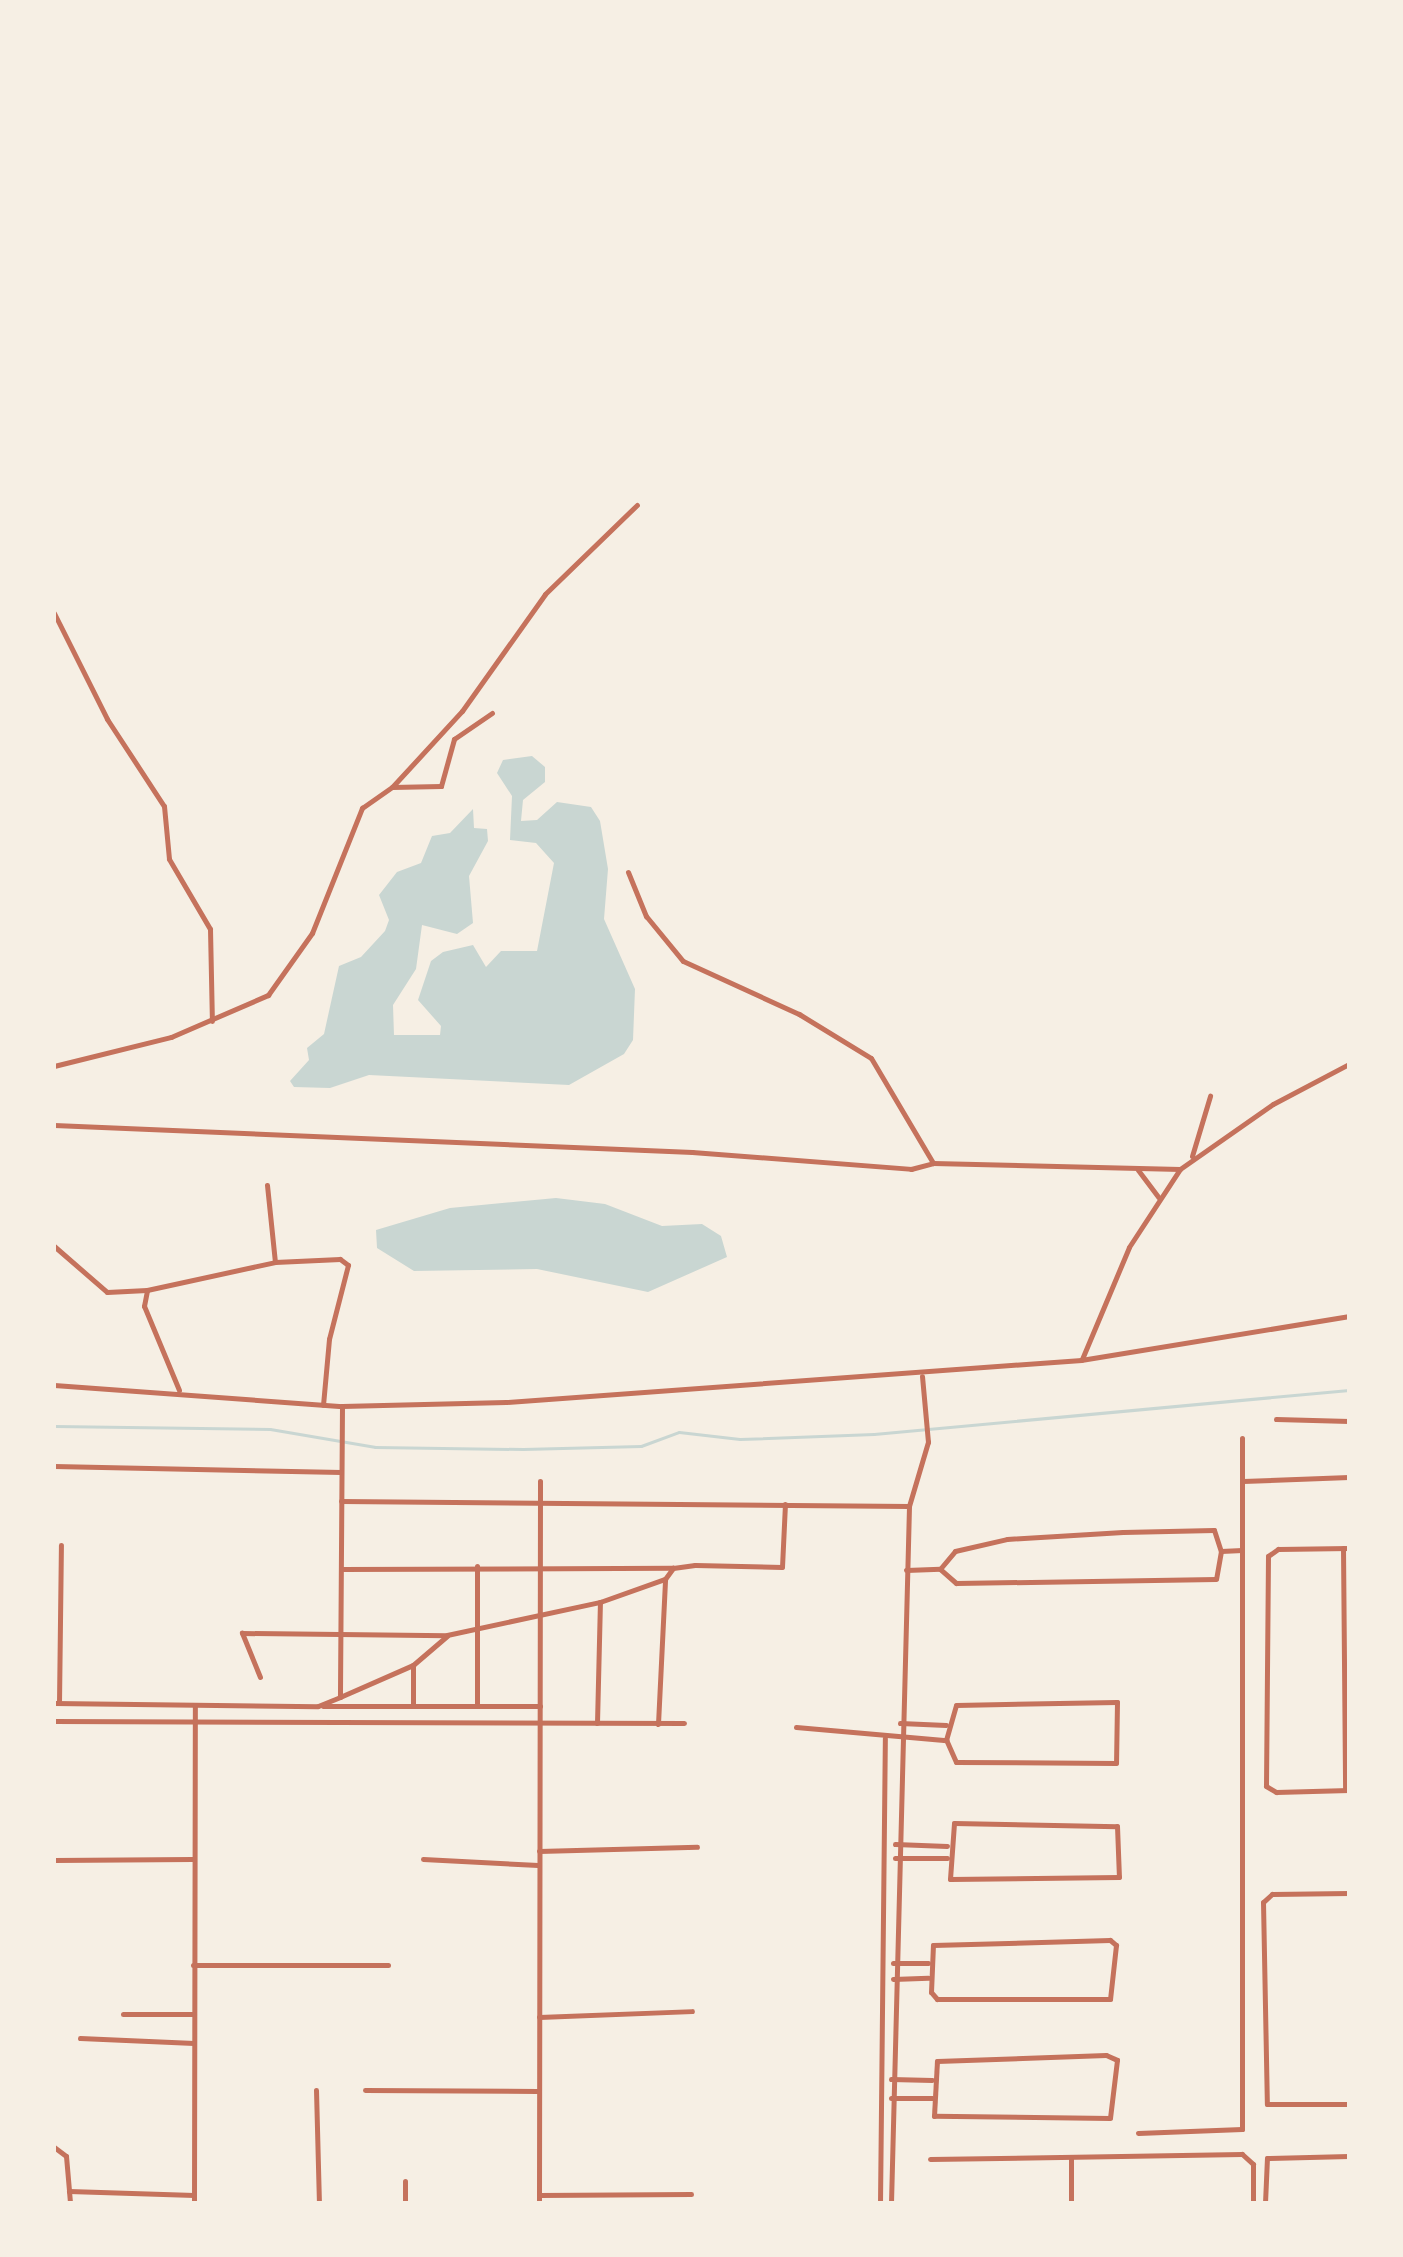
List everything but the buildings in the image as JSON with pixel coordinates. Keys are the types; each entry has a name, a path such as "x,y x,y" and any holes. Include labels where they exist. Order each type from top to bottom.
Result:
{"street":[{"path":"54,1066 212,1021 259,1002 289,971 312,933 362,808 392,787 462,711 545,594 637,505"},
{"path":"54,613 107,719 164,806 169,859 210,929 212,1021"},
{"path":"392,787 441,786 454,739 492,713"},
{"path":"628,872 646,916 683,961 799,1014 871,1058 933,1163"},
{"path":"1081,1360 1158,1197 1180,1169 1192,1157 1349,1064"},
{"path":"1192,1157 1210,1096"},
{"path":"54,1125 692,1152 911,1169 933,1163 1180,1169"},
{"path":"1138,1170 1158,1197"},
{"path":"267,1185 275,1262"},
{"path":"54,1246 107,1292 147,1290 275,1262 347,1260 323,1405"},
{"path":"147,1290 144,1306 179,1391"},
{"path":"54,1385 179,1391 342,1406 922,1376 1081,1360 1349,1316"},
{"path":"891,2203 895,1844 909,1506 928,1442 922,1376"},
{"path":"340,1697 342,1406"},
{"path":"1276,1419 1349,1421"},
{"path":"1138,2133 1242,2129 1242,1438"},
{"path":"54,1466 341,1472"},
{"path":"1243,1481 1349,1477"},
{"path":"539,2203 540,1481"},
{"path":"341,1501 909,1506"},
{"path":"342,1569 782,1567 785,1504"},
{"path":"906,1570 940,1569 956,1583 1216,1579 1221,1551 1214,1530 1108,1533 968,1548 946,1555 940,1569"},
{"path":"61,1545 57,1703 540,1706"},
{"path":"1346,1548 1347,1790 1276,1792 1266,1786 1268,1556 1278,1549 1346,1548"},
{"path":"1221,1551 1242,1550"},
{"path":"477,1566 477,1706"},
{"path":"658,1724 665,1579 673,1568"},
{"path":"260,1677 242,1633 340,1631 447,1635 539,1612 600,1602 665,1579"},
{"path":"597,1723 600,1602"},
{"path":"318,1706 413,1665 447,1635"},
{"path":"413,1665 413,1706"},
{"path":"1117,1702 1121,1759 956,1762 946,1740 946,1725 956,1705 1117,1702"},
{"path":"194,2203 192,1859 195,1705"},
{"path":"54,1721 684,1723"},
{"path":"900,1723 946,1725"},
{"path":"796,1727 880,1729 885,1738 880,2203"},
{"path":"885,1738 946,1740"},
{"path":"954,1823 1110,1825 1121,1837 1121,1865 1114,1881 950,1879 947,1858 954,1823"},
{"path":"895,1844 947,1846"},
{"path":"539,1851 697,1847"},
{"path":"895,1858 947,1858"},
{"path":"54,1860 192,1859"},
{"path":"423,1859 538,1865"},
{"path":"1349,1893 1272,1894 1263,1902 1267,2104 1349,2104"},
{"path":"1110,1940 1116,1945 1116,1995 937,1999 928,1978 928,1963 933,1945 1110,1940"},
{"path":"893,1963 928,1963"},
{"path":"193,1965 388,1965"},
{"path":"893,1979 928,1978"},
{"path":"539,2017 692,2011"},
{"path":"123,2014 194,2014"},
{"path":"80,2038 194,2043"},
{"path":"1117,2060 1110,2118 936,2118 932,2098 932,2080 937,2061 1117,2060"},
{"path":"891,2079 932,2080"},
{"path":"316,2090 319,2203"},
{"path":"365,2090 537,2091"},
{"path":"891,2098 932,2098"},
{"path":"54,2147 66,2156 70,2203"},
{"path":"930,2159 1242,2154 1253,2164 1253,2203"},
{"path":"1265,2203 1267,2158 1349,2156"},
{"path":"1071,2158 1071,2203"},
{"path":"405,2181 405,2203"},
{"path":"69,2191 194,2195"},
{"path":"539,2195 691,2194"}],"shaded area":[{"path":"532,756 545,767 545,782 523,800 521,821 537,820 557,802 591,807 600,821 608,869 604,919 635,989 633,1040 624,1054 569,1085 369,1075 330,1088 294,1087 290,1081 309,1060 307,1048 324,1034 339,966 361,957 385,931 389,920 379,895 397,872 421,863 432,836 450,833 473,809 474,828 487,829 488,841 469,876 473,923 457,934 422,925 416,969 393,1005 394,1035 440,1035 441,1026 418,1000 431,961 443,952 473,945 486,967 501,951 537,951 554,863 536,843 510,840 512,796 497,773 503,760"},
{"path":"556,1198 605,1204 662,1226 702,1224 721,1236 727,1257 648,1292 537,1269 414,1271 377,1248 376,1230 450,1208"}],"waterway":[{"path":"54,1426 270,1429 375,1447 523,1449 641,1446 679,1432 740,1439 874,1434 1349,1390"}]}
